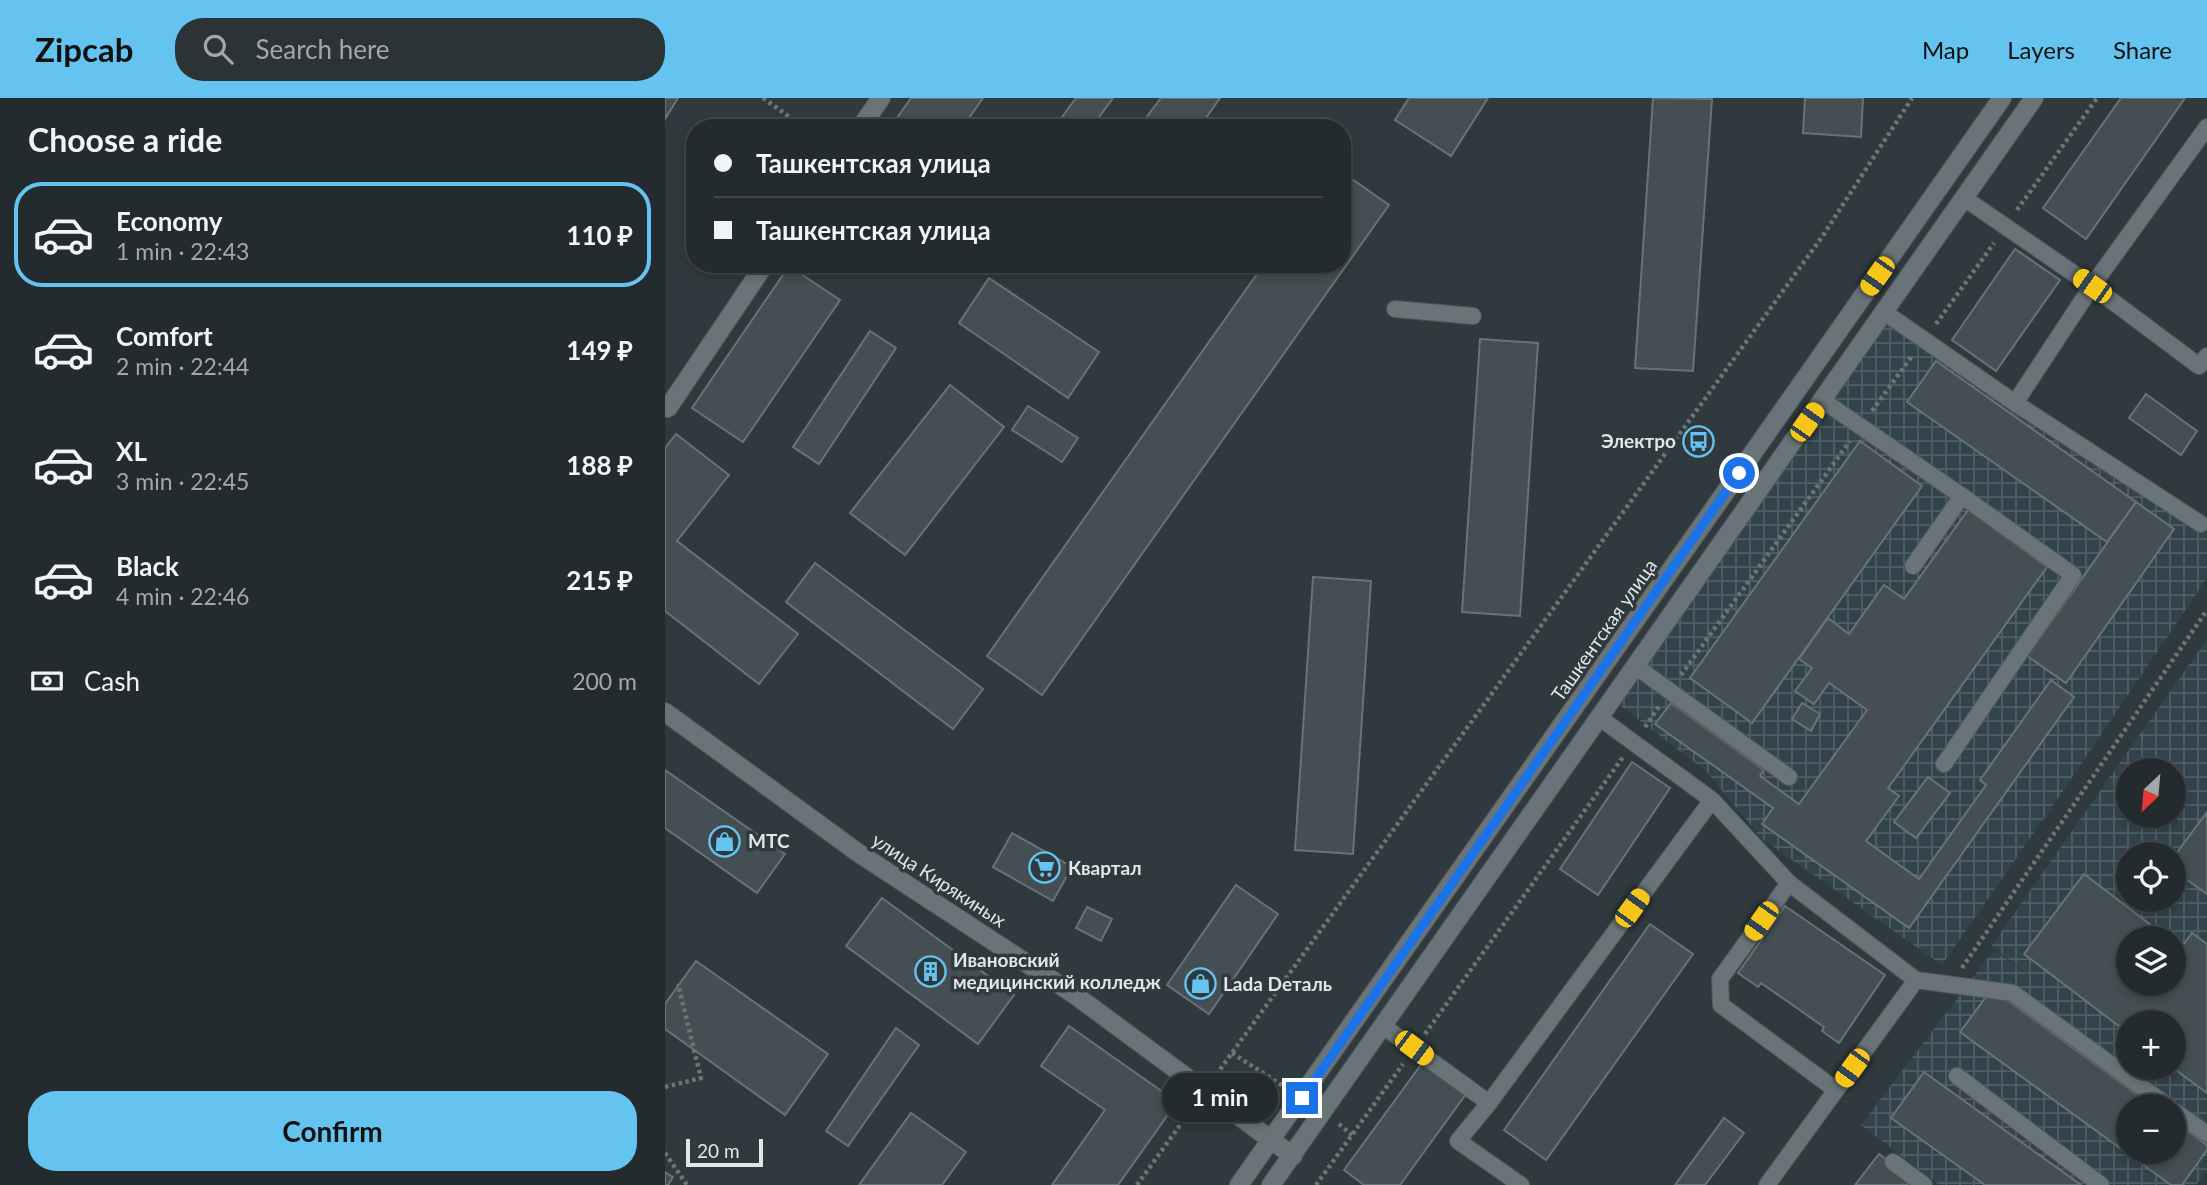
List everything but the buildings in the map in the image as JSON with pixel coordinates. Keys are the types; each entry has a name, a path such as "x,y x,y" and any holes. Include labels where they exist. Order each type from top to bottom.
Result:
{"main road":[{"path":"866,119 881,98"},
{"name":"Ташкентская улица","path":"1239,1185 2002,98"},
{"path":"1271,1185 2034,98"},
{"path":"667,411 759,273"},
{"path":"1801,385 1822,400"},
{"name":"улица Кирякиных","path":"665,712 857,852 1075,995 1293,1156"}],"lane":[{"path":"2015,404 2092,286 2207,127"},
{"path":"1963,198 2092,286 2199,366 2207,356"},
{"path":"1395,309 1473,316"},
{"path":"1884,312 2015,404 2201,524"},
{"path":"1822,400 2073,575 1944,764"},
{"path":"1913,566 1962,496"},
{"path":"1635,666 1789,777"},
{"path":"1599,718 1712,800 1789,883 1916,980 2013,993 2152,1094"},
{"path":"1521,1185 1458,1141 1489,1103 1712,800"},
{"path":"1789,883 1720,979 1721,1005 1836,1090"},
{"path":"1767,1185 1916,980"},
{"path":"1383,1026 1489,1103"},
{"path":"1957,1076 2101,1185"},
{"path":"2186,1120 2207,1135"},
{"path":"1893,1162 1924,1185"}],"path":[{"path":"763,98 792,119"},
{"path":"1137,1185 1822,237 1912,98"},
{"path":"1316,1185 2097,98"},
{"path":"1950,986 2207,610"},
{"path":"665,1087 701,1078 678,984"},
{"path":"665,1153 687,1185"}],"shaded area":[{"path":"1880,308 2207,533 2207,578 1942,965 1761,838 1707,772 1609,697"},
{"path":"2207,639 2207,1171 2196,1185 1939,1185 1861,1125 1994,950 2045,988 1991,946 2116,768 2116,828 2186,828 2186,758 2123,758"}],"place":[{"name":"Электро","path":"1699,441"},
{"name":"МТС","path":"725,841"},
{"name":"Квартал","path":"1045,868"},
{"name":"Ивановский медицинский колледж","path":"930,971"},
{"name":"Lada Dеталь","path":"1200,984"}],"route":[{"path":"1302,1098 1739,473"}]}
